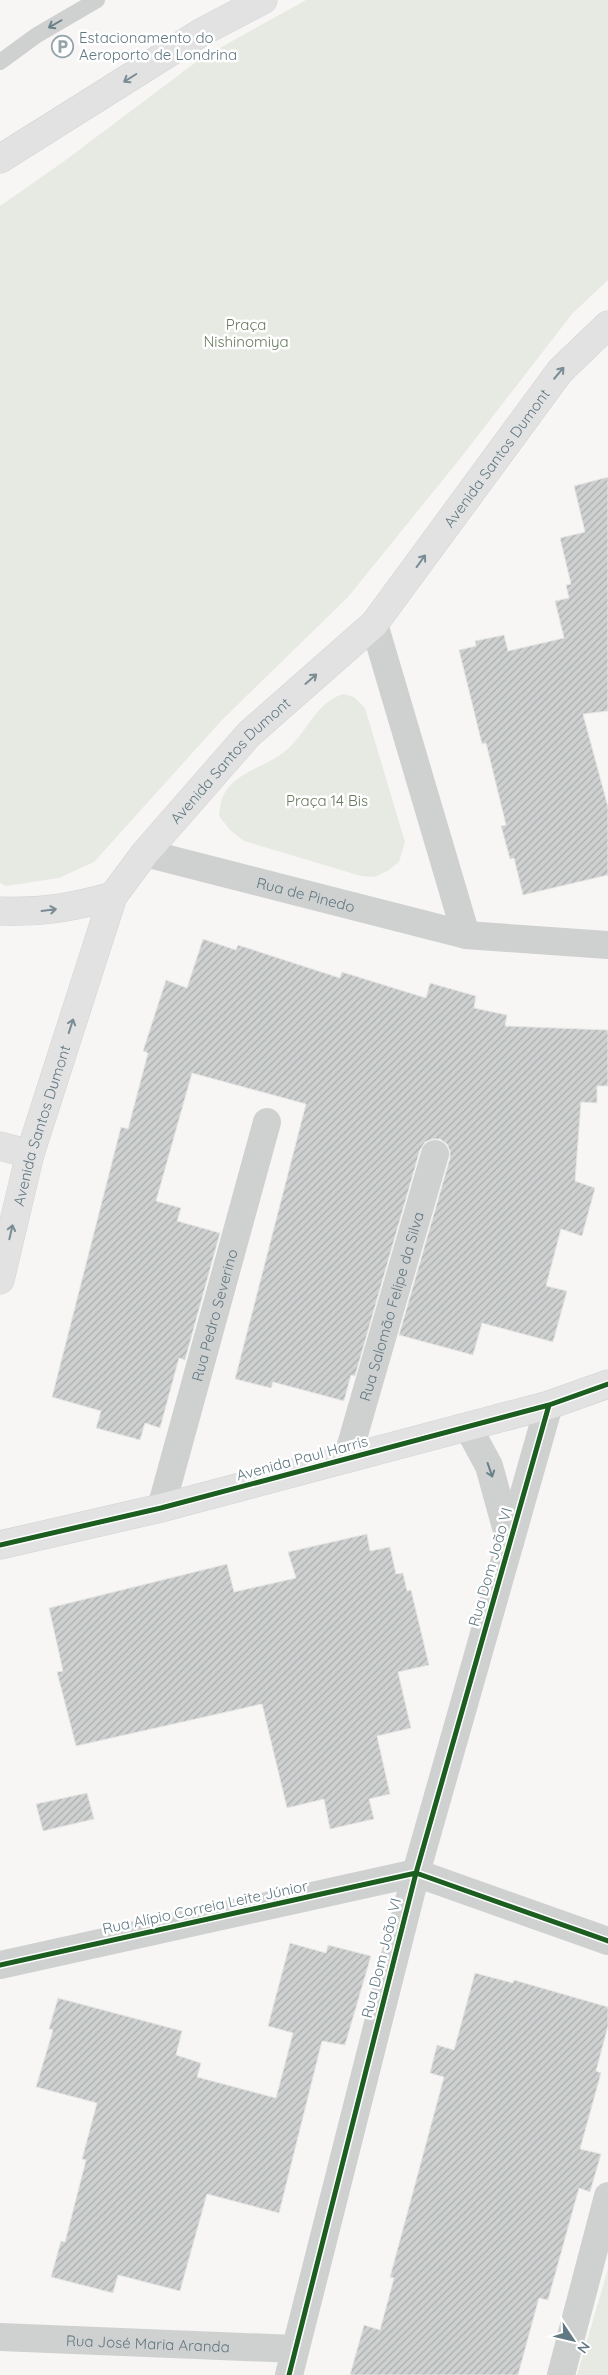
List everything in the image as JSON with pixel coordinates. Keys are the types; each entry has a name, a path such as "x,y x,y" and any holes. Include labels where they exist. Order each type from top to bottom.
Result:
{"main road":[{"path":"0,159 202,32 263,0"},
{"name":"Avenida Santos Dumont","path":"0,1280 30,1154 114,896 145,853 249,734 374,624 560,371 608,325"},
{"path":"0,910 33,912 71,907 114,896"},
{"path":"0,1146 30,1154"},
{"name":"Avenida Paul Harris","path":"0,1545 161,1508 468,1427 549,1405 608,1384"}],"street":[{"path":"374,624 466,935"},
{"name":"Rua de Pinedo","path":"145,853 466,935 608,945"},
{"name":"Rua Pedro Severino","path":"161,1508 267,1122"},
{"name":"Rua Salomão Felipe da Silva","path":"347,1459 435,1154"},
{"name":"Rua Dom João VI","path":"289,2375 416,1873 549,1405"},
{"name":"Rua Dom João VI","path":"468,1427 489,1466 510,1543"},
{"path":"416,1873 608,1941"},
{"name":"Rua Alípio Correia Leite Júnior","path":"0,1965 416,1873"},
{"path":"561,2375 608,2196"},
{"name":"Rua José Maria Aranda","path":"0,2336 295,2349"}],"lane":[{"path":"0,62 37,35 97,0"}],"green space":[{"name":"Praça Nishinomiya","path":"306,0 608,0 608,280 572,314 459,460 348,597 222,720 94,862 59,878 6,886 0,883 0,206 63,162 200,59"},
{"name":"Praça 14 Bis","path":"343,694 354,697 365,708 405,842 399,862 375,877 361,876 244,841 230,830 219,816 220,804 226,790 235,781 284,752 299,737 325,704"},
{"path":"608,2269 608,2375 577,2375"}],"building":[{"path":"608,477 608,711 583,714 608,807 608,875 523,895 514,858 510,859 501,826 506,825 486,743 482,744 459,650 476,646 475,641 504,635 508,651 564,638 555,601 569,598 566,585 571,584 560,538 585,532 574,486"},
{"path":"203,939 236,950 238,945 340,978 342,972 426,998 430,983 476,996 474,1008 507,1015 505,1026 608,1030 608,1086 597,1086 597,1103 581,1102 575,1181 595,1188 582,1236 561,1229 546,1286 567,1291 553,1342 482,1323 473,1355 399,1335 450,1158 447,1144 440,1139 432,1139 425,1142 420,1150 355,1376 351,1375 344,1401 273,1382 271,1388 235,1379 306,1104 192,1073 156,1201 181,1208 177,1221 220,1233 185,1360 179,1358 160,1428 145,1423 140,1440 96,1428 101,1411 52,1397 121,1127 128,1129 148,1053 143,1051 166,980 187,988"},
{"path":"367,1534 370,1551 390,1547 396,1574 403,1573 407,1591 411,1590 429,1665 398,1672 411,1728 377,1736 390,1794 369,1799 374,1819 330,1829 324,1799 287,1808 262,1704 76,1746 57,1672 63,1671 49,1608 227,1564 234,1592 296,1578 288,1552"},
{"path":"87,1793 94,1819 43,1831 36,1804"},
{"path":"290,1943 326,1953 328,1945 371,1956 345,2045 322,2041 279,2213 207,2194 180,2291 118,2275 113,2293 51,2277 61,2241 65,2242 86,2160 82,2159 97,2103 36,2087 53,2030 49,2029 58,1998 182,2031 176,2055 201,2063 197,2077 276,2098 293,2033 268,2026"},
{"path":"475,1973 513,1983 514,1980 608,2007 608,2026 596,2071 601,2073 580,2149 601,2154 590,2192 579,2188 548,2300 539,2298 518,2375 350,2375 364,2325 380,2330 394,2278 390,2277 444,2077 430,2073 437,2045 454,2050"}],"cycle path":[{"path":"0,1545 161,1508 549,1405 608,1384"},
{"path":"289,2375 416,1873 549,1405"},
{"path":"0,1965 416,1873 608,1941"}],"place":[{"name":"Estacionamento do Aeroporto de Londrina","path":"63,46"}]}
